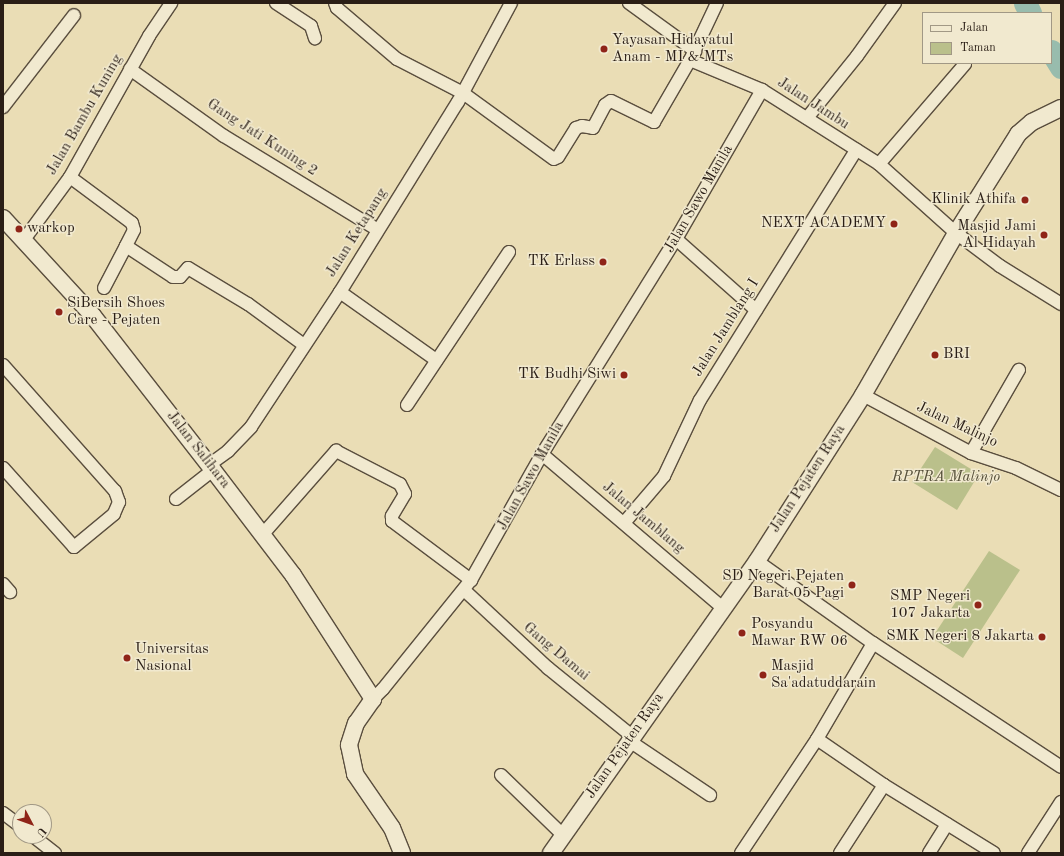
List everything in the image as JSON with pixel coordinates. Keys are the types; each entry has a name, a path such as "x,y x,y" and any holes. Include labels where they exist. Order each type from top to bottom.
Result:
{"street":[{"name":"Jalan Bambu Kuning","path":"23,241 70,177 130,69 171,3"},
{"path":"276,3 311,26 315,38"},
{"path":"335,3 337,8 398,59 462,93 555,159 576,128 582,126 593,128 605,105 611,101 650,121 655,121 692,55 717,3"},
{"name":"Jalan Ketapang","path":"176,499 228,451 251,427 340,292 462,93 511,3"},
{"name":"Jalan Jambu","path":"629,3 692,55 762,90 879,164 956,233 1000,266 1060,301"},
{"path":"807,118 857,56 895,3"},
{"path":"3,107 74,15"},
{"path":"879,164 965,64"},
{"name":"Gang Jati Kuning 2","path":"130,69 224,136 378,230"},
{"name":"Jalan Sawo Manila","path":"402,853 392,828 355,774 349,745 356,723 373,698 383,689 467,585 542,454 676,239 762,90"},
{"name":"Jalan Pejaten Raya","path":"551,853 630,738 756,561 863,395 956,233 1018,134 1032,122 1061,108"},
{"name":"Jalan Jamblang I","path":"624,522 664,476 700,400 856,150"},
{"path":"70,177 132,223 134,230 104,288"},
{"name":"Jalan Salihara","path":"3,218 111,337 263,534 293,575 373,698"},
{"path":"676,239 756,310"},
{"path":"126,246 173,277 180,277 187,268 191,270 248,304 304,345"},
{"path":"407,405 509,252"},
{"path":"340,292 436,360"},
{"path":"3,365 115,491 120,502 114,514 74,547 3,468"},
{"path":"971,453 1019,370"},
{"name":"Jalan Malinjo","path":"863,395 971,453 1016,468 1061,490"},
{"name":"Gang Damai","path":"263,534 336,451 400,484 405,494 392,516 392,521 467,585 548,668 630,738 710,795"},
{"name":"Jalan Jamblang","path":"542,454 624,522 722,607"},
{"path":"756,561 873,643 1061,767"},
{"path":"741,853 817,739 873,643"},
{"path":"817,739 884,785 994,853"},
{"path":"501,775 564,836"},
{"path":"840,853 884,785"},
{"path":"1028,853 1061,802"},
{"path":"3,813 12,820"},
{"path":"929,853 947,824"},
{"path":"43,844 55,853"}],"green space":[{"name":"RPTRA Malinjo","path":"935,447 979,474 957,510 912,482"},
{"path":"989,551 1020,570 963,658 932,638"}],"waterway":[{"path":"1025,3 1030,12"},
{"path":"1052,53 1061,67"}],"place":[{"name":"Yayasan Hidayatul Anam - MI & MTs","path":"604,49"},
{"name":"Klinik Athifa","path":"1025,200"},
{"name":"NEXT ACADEMY","path":"894,224"},
{"name":"warkop","path":"19,229"},
{"name":"Masjid Jami Al Hidayah","path":"1044,235"},
{"name":"TK Erlass","path":"603,262"},
{"name":"SiBersih Shoes Care - Pejaten","path":"59,312"},
{"name":"BRI","path":"935,355"},
{"name":"TK Budhi Siwi","path":"624,375"},
{"name":"SD Negeri Pejaten Barat 05 Pagi","path":"852,585"},
{"name":"SMP Negeri 107 Jakarta","path":"978,605"},
{"name":"Posyandu Mawar RW 06","path":"742,633"},
{"name":"SMK Negeri 8 Jakarta","path":"1042,637"},
{"name":"Universitas Nasional","path":"127,658"},
{"name":"Masjid Sa'adatuddarain","path":"763,675"}]}
